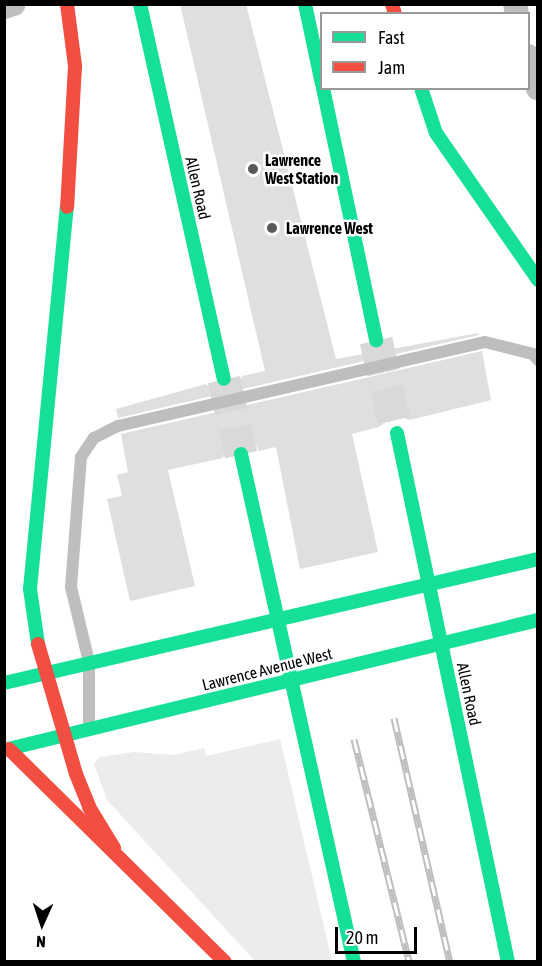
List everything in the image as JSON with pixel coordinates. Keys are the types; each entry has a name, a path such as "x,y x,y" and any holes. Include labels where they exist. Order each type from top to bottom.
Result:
{"main road":[{"path":"67,4 75,66 68,200 30,589 33,627 65,734 89,807 114,848"},
{"name":"Allen Road","path":"140,4 224,379"},
{"path":"305,4 320,79"},
{"path":"322,90 376,340"},
{"path":"422,90 436,134 537,280"},
{"name":"Allen Road","path":"396,433 508,962"},
{"path":"241,454 354,962"},
{"path":"4,683 536,559"},
{"name":"Lawrence Avenue West","path":"7,749 537,620"},
{"path":"7,749 80,822 114,848 225,962"}],"street":[{"path":"4,7 14,4"},
{"path":"530,63 537,89"}],"lane":[{"path":"89,729 89,662 71,587 81,457 94,438 118,426 485,342 521,350 537,360"}],"shaded area":[{"path":"280,739 332,961 255,961 107,800 94,764 100,757 134,752 173,755 204,748 206,756"}],"building":[{"path":"180,4 246,4 336,359 364,354 377,358 239,390 242,376 265,371"},
{"path":"478,333 479,335 383,357 392,349"},
{"path":"482,351 491,400 410,420 393,415 379,427 352,434 378,552 300,569 276,447 259,451 254,441 238,436 228,441 223,458 168,470 195,586 130,601 107,499 122,496 117,475 128,472 121,434"},
{"path":"206,384 216,395 118,418 116,409"}],"tunnel":[{"path":"376,340 397,433"},
{"path":"224,379 241,454"}],"railway":[{"path":"394,718 450,962"},
{"path":"354,739 409,962"}],"traffic: fast":[{"path":"140,4 224,379"},
{"path":"305,4 320,75"},
{"path":"323,90 376,340"},
{"path":"422,90 436,133 538,280"},
{"path":"38,644 30,589 67,207"},
{"path":"397,433 508,962"},
{"path":"241,454 354,962"},
{"path":"4,683 538,559"},
{"path":"4,750 538,620"}],"traffic: jam":[{"path":"67,4 75,66 67,207"},
{"path":"392,4 394,12"},
{"path":"38,644 76,774 89,807 114,848"},
{"path":"9,749 225,962"}],"place":[{"name":"Lawrence West Station","path":"253,169"},
{"name":"Lawrence West","path":"272,228"}]}
